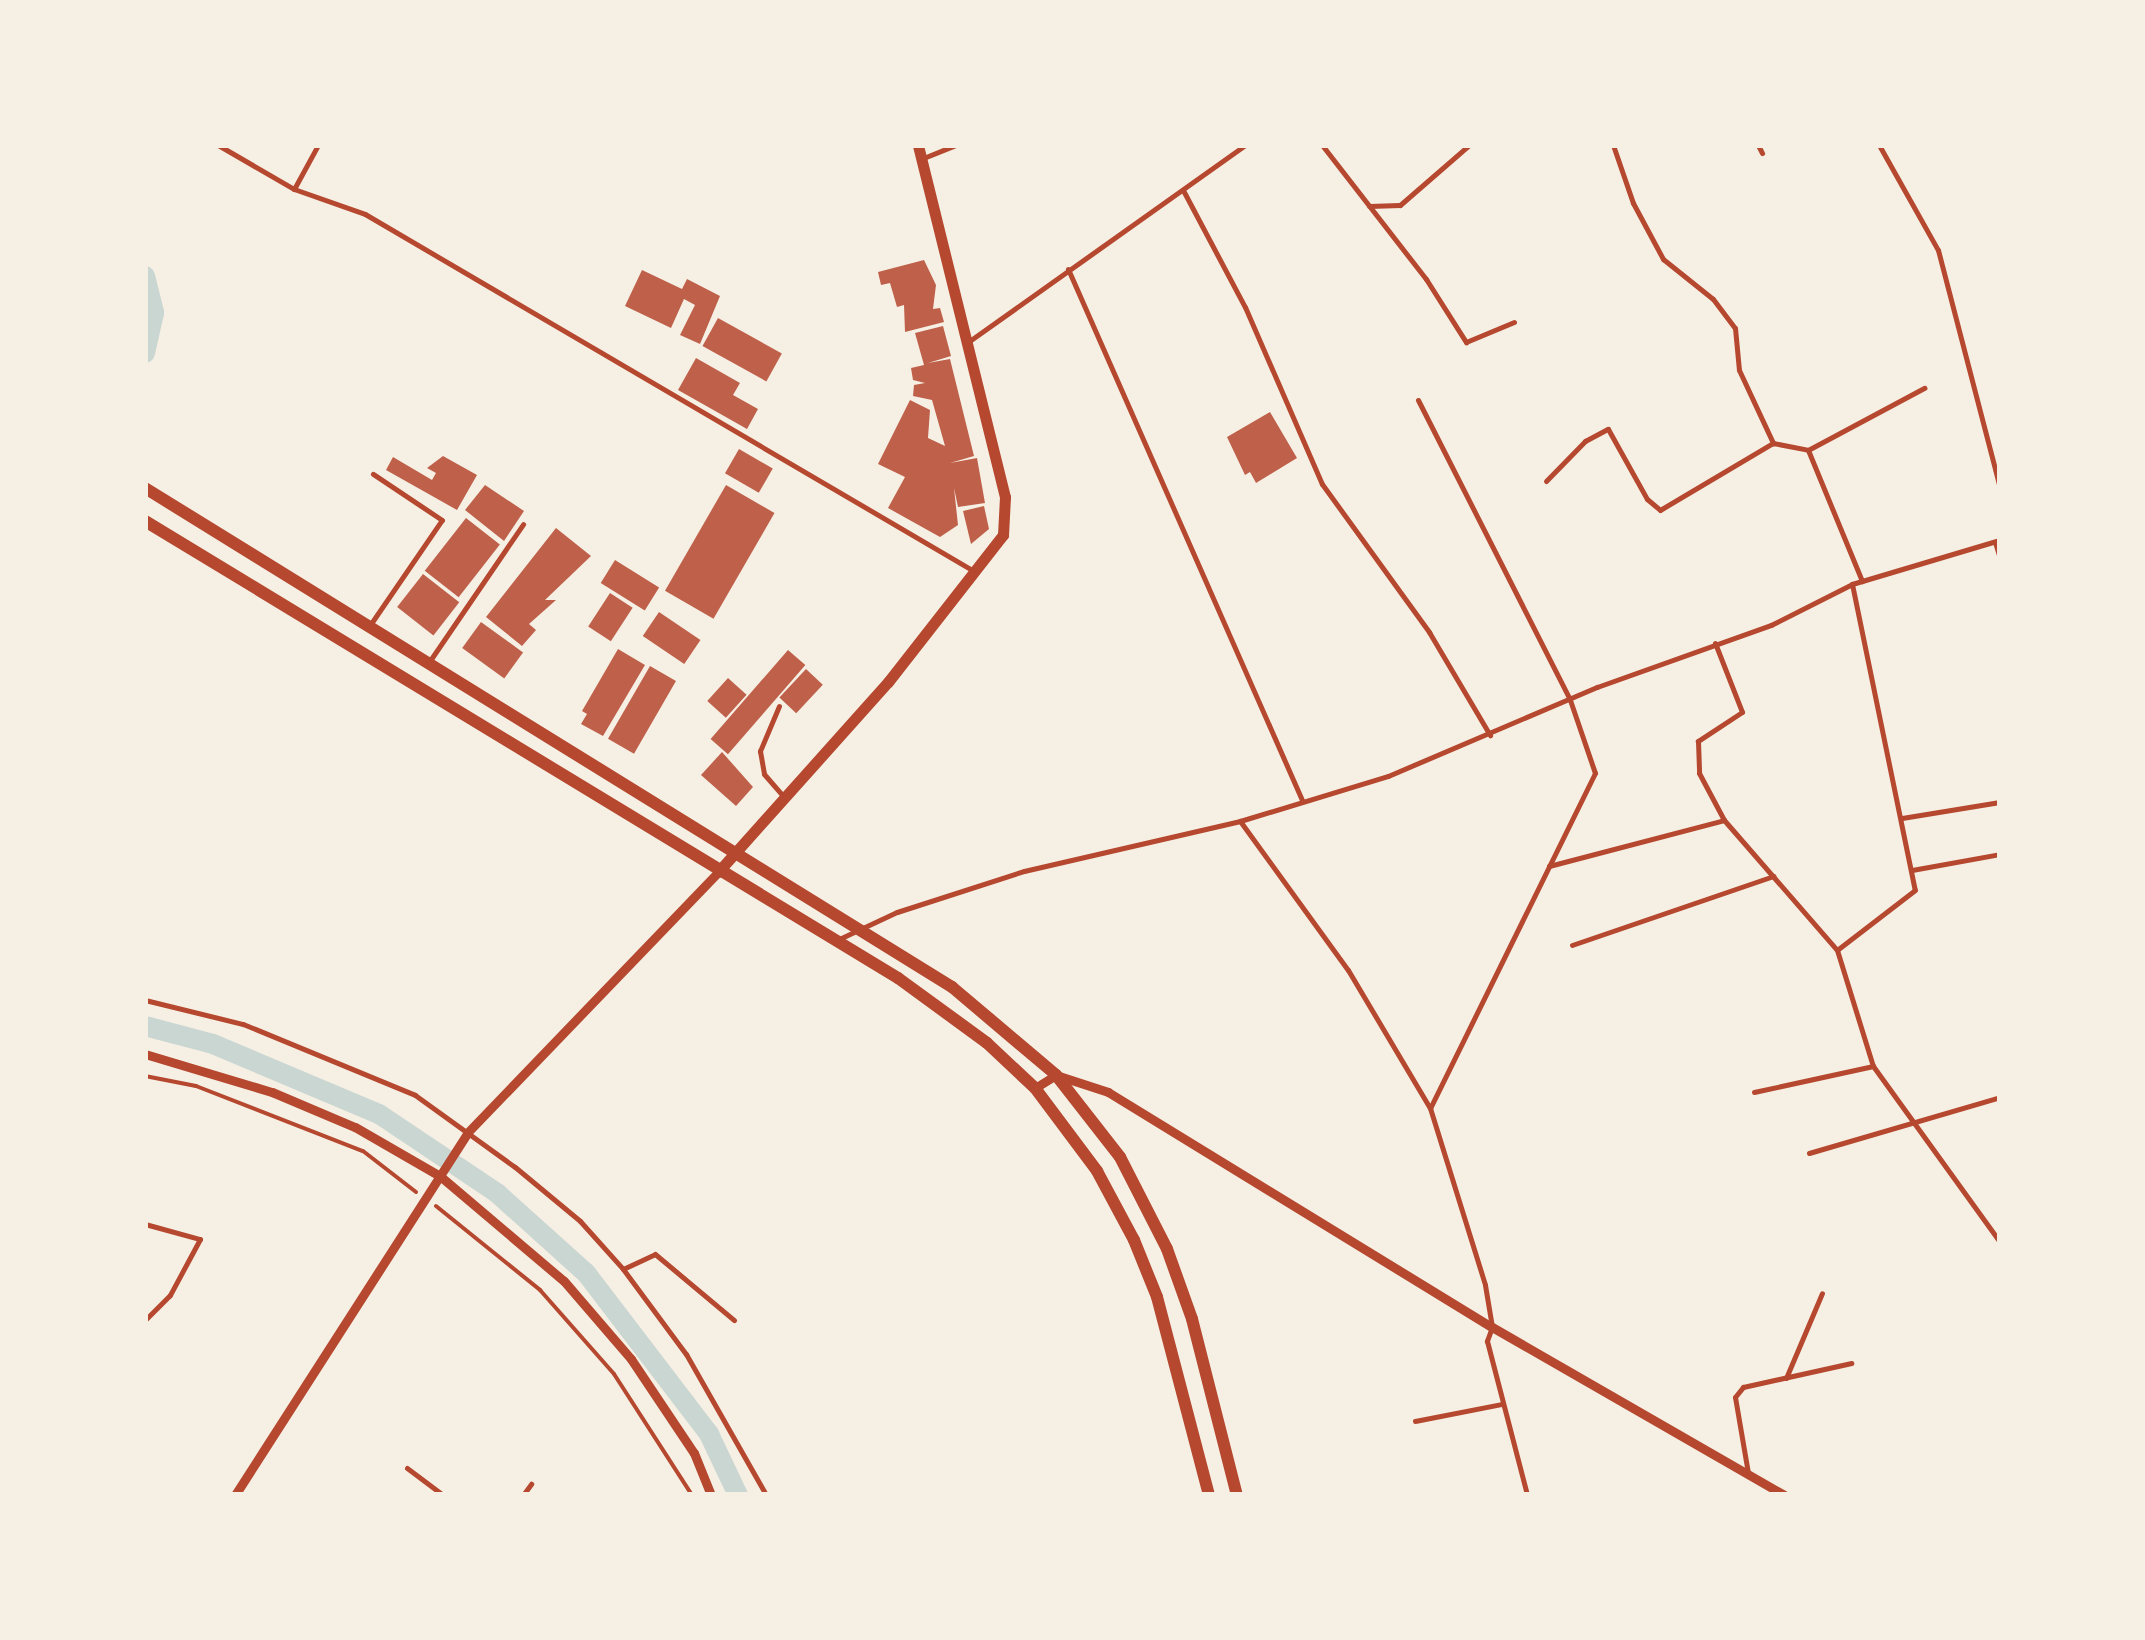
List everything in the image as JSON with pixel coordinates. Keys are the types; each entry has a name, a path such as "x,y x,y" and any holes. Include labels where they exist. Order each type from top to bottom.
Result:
{"main road":[{"path":"145,488 952,987 1056,1075 1120,1157 1167,1249 1192,1320 1238,1495"},
{"path":"145,521 834,941 987,1043 1035,1088 1097,1171 1139,1251 1209,1495"}],"street":[{"path":"236,1495 422,1196 468,1132 718,872 979,574 1006,517 968,342 918,145"},
{"path":"145,1054 322,1113 439,1172 564,1281 620,1346 694,1454 710,1495"},
{"path":"1035,1088 1056,1075 1108,1092 1492,1327 1784,1495"}],"lane":[{"path":"218,145 294,189 365,214 979,574"},
{"path":"294,189 318,145"},
{"path":"921,159 955,145"},
{"path":"968,342 1245,145"},
{"path":"1322,145 1426,279 1466,342 1514,322"},
{"path":"1368,206 1400,205 1469,145"},
{"path":"1613,145 1633,203 1662,259 1713,299 1736,328 1738,370 1773,443"},
{"path":"1758,145 1762,153"},
{"path":"1879,145 1938,250 2000,488"},
{"path":"1184,192 1245,307 1322,484 1429,632 1490,735"},
{"path":"1068,269 1302,800"},
{"path":"1546,481 1585,441 1608,429 1647,499 1660,510 1773,443 1808,450 1924,388"},
{"path":"1418,400 1570,700 1595,773 1430,1108"},
{"path":"1808,450 1862,581"},
{"path":"368,628 442,520 373,474"},
{"path":"427,664 523,524"},
{"path":"834,941 1024,871 1240,821 1388,776 1570,700 1772,625 1852,584 1997,541 2000,558"},
{"path":"1837,950 1915,890 1852,584"},
{"path":"1715,643 1742,712 1698,741 1699,773 1724,820 1837,950 1873,1066 2000,1242"},
{"path":"779,706 760,751 764,774 784,797"},
{"path":"1902,818 2000,802"},
{"path":"1548,866 1724,820"},
{"path":"1240,821 1348,970 1430,1108 1492,1327 1487,1342 1526,1495"},
{"path":"1912,870 2000,854"},
{"path":"1572,945 1774,876"},
{"path":"145,1000 261,1031 416,1094 580,1221 624,1269 686,1354 766,1495"},
{"path":"1754,1092 1873,1066"},
{"path":"1809,1153 1913,1125 1937,1112 2000,1097"},
{"path":"145,1224 200,1239 170,1295 145,1320"},
{"path":"624,1269 655,1254 734,1320"},
{"path":"1786,1378 1822,1293"},
{"path":"1748,1473 1736,1396 1755,1381 1851,1363"},
{"path":"1415,1421 1502,1404"},
{"path":"407,1468 443,1495"},
{"path":"523,1495 531,1484"}],"path":[{"path":"145,1076 196,1086 364,1152 486,1240 540,1290 614,1374 692,1495"}],"building":[{"path":"924,260 936,285 933,309 940,308 944,322 905,332 904,305 897,307 890,283 881,285 878,272"},
{"path":"642,270 682,289 687,279 720,296 700,344 680,335 695,305 684,299 671,328 625,306"},
{"path":"718,318 782,353 766,381 702,346"},
{"path":"943,326 951,356 928,363 950,359 974,456 950,463 977,458 985,503 958,507 954,488 958,525 940,537 888,508 905,477 878,464 910,400 930,410 928,438 945,446 932,400 913,396 914,385 925,383 913,380 911,368 924,365 915,333"},
{"path":"696,358 740,383 733,395 758,409 747,429 678,390"},
{"path":"1270,412 1297,458 1256,483 1250,472 1245,475 1227,437"},
{"path":"739,449 773,469 759,493 725,473"},
{"path":"443,456 477,475 457,510 386,470 393,457 432,480 436,473 427,468"},
{"path":"485,485 524,511 504,541 465,510"},
{"path":"726,485 774,513 713,619 665,591"},
{"path":"984,506 989,529 971,544 963,511"},
{"path":"466,518 500,544 459,597 425,571"},
{"path":"556,528 591,556 545,600 556,600 529,624 536,630 522,646 486,617"},
{"path":"615,560 659,588 645,610 601,583"},
{"path":"423,574 459,602 433,635 397,607"},
{"path":"610,593 633,608 611,641 588,627"},
{"path":"659,612 700,640 684,664 643,636"},
{"path":"481,622 523,653 504,678 462,648"},
{"path":"618,649 645,665 603,736 581,724 587,714 582,711"},
{"path":"788,650 805,665 728,754 711,739"},
{"path":"650,666 676,681 634,754 608,739"},
{"path":"806,669 823,685 796,713 779,698"},
{"path":"728,678 747,695 726,718 707,701"},
{"path":"722,752 753,787 736,806 701,775"}],"waterway":[{"path":"145,276 154,313 145,353"},
{"path":"145,1026 213,1044 379,1114 497,1193 586,1273 709,1434 738,1495"}]}
